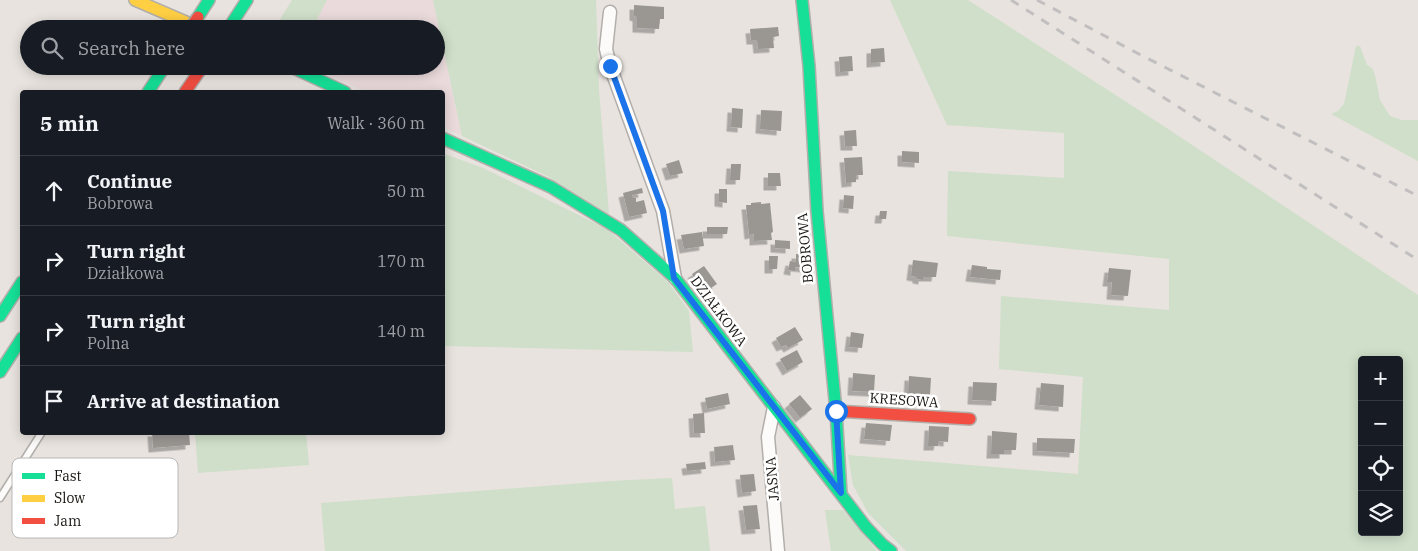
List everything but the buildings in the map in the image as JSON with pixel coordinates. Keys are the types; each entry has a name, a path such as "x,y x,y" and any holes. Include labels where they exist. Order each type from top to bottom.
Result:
{"main road":[{"path":"135,0 181,20"},
{"path":"196,20 209,0"},
{"path":"234,20 247,0"},
{"name":"BOBROWA","path":"802,0 809,66 817,211 836,411 841,493"},
{"path":"149,90 159,75"},
{"path":"186,90 197,75"},
{"path":"308,75 341,90"},
{"name":"DZIAŁKOWA","path":"445,139 551,187 620,230 674,278 866,527 891,551"},
{"path":"0,316 20,285"},
{"path":"0,372 20,341"},
{"name":"KRESOWA","path":"836,411 970,419"}],"street":[{"path":"610,12 606,49 610,66 663,211 674,278"},
{"name":"JASNA","path":"774,407 768,437 778,551"}],"lane":[{"path":"25,458 40,435"},
{"path":"0,498 12,479"}],"shaded area":[{"path":"327,0 433,0 437,20 317,20"},
{"path":"445,56 462,136 445,128 445,90 362,90 328,75 445,75"}],"green space":[{"path":"292,0 327,0 317,20 280,20"},
{"path":"433,0 596,0 599,90 609,214 547,176 462,136 445,56 445,20 437,20"},
{"path":"890,0 968,0 1159,123 1418,295 1418,551 906,551 868,513 853,485 848,455 1078,474 1083,377 999,369 1001,296 1169,310 1169,259 947,236 948,171 1064,178 1064,133 947,125"},
{"path":"1356,46 1360,46 1367,65 1372,68 1380,100 1390,116 1402,120 1418,120 1418,161 1331,114 1338,111 1344,104"},
{"path":"445,154 483,168 607,229 668,282 689,311 693,352 445,346"},
{"path":"195,435 306,435 309,465 198,473"},
{"path":"672,478 675,509 705,506 710,551 325,551 321,503"},
{"path":"825,510 843,510 877,551 831,551"}],"railway":[{"path":"1011,0 1418,260"},
{"path":"1037,0 1418,196"}],"traffic: fast":[{"path":"198,17 209,0"},
{"path":"234,20 247,0"},
{"path":"802,0 809,66 817,211 836,411 841,493"},
{"path":"149,90 159,75"},
{"path":"308,75 341,90"},
{"path":"445,139 551,187 621,230 675,278 866,527 891,551"},
{"path":"0,316 20,285"},
{"path":"0,372 20,341"}],"traffic: slow":[{"path":"135,0 181,20"}],"traffic: jam":[{"path":"186,90 197,75"},
{"path":"836,411 970,419"}],"route":[{"path":"610,66 663,211 674,278 841,493 836,411"}]}
